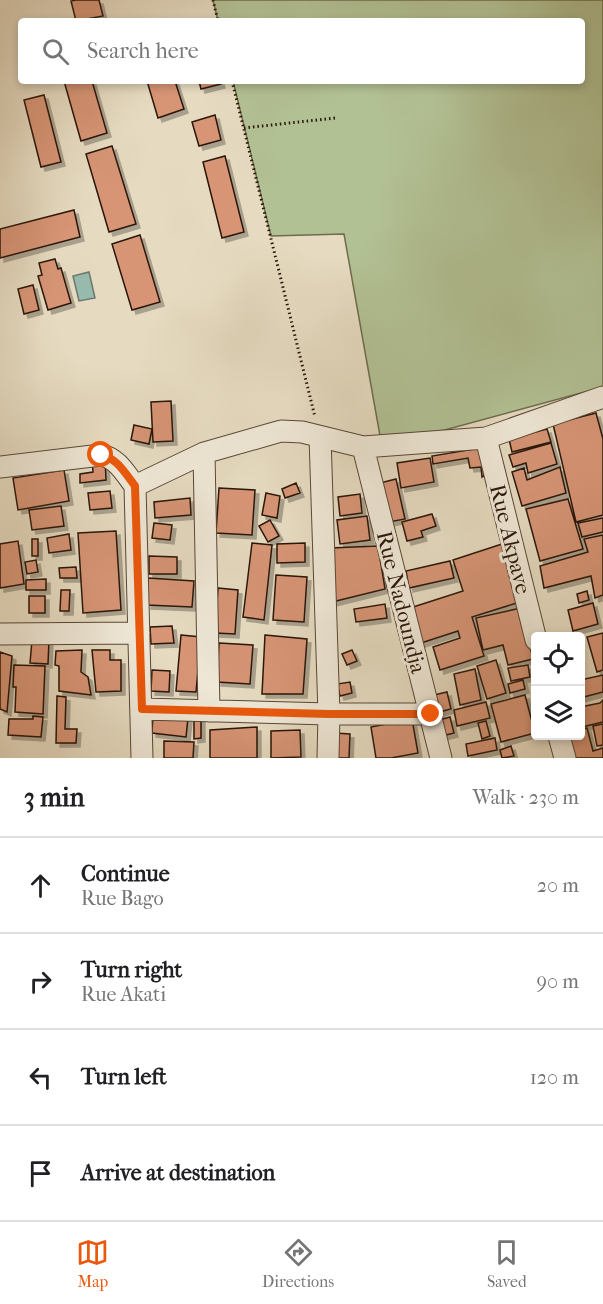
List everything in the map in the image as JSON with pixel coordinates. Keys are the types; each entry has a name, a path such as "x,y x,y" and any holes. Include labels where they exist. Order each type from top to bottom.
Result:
{"street":[{"path":"135,486 204,453 281,431 302,432 363,447 486,438 603,397"},
{"path":"320,436 329,714 328,758"},
{"name":"Rue Akpave","path":"486,438 534,632"},
{"name":"Rue Nadoundja","path":"363,447 441,758"},
{"path":"204,453 209,711"},
{"path":"0,467 101,455 117,462 135,486 142,758"},
{"path":"0,634 139,633"},
{"path":"142,709 431,714"},
{"path":"560,740 565,758"}],"path":[{"path":"213,0 217,18"},
{"path":"233,84 320,436"},
{"path":"244,128 335,118"}],"green space":[{"path":"213,0 603,0 603,387 382,447 344,234 271,236 234,84 585,84 585,18 217,18"}],"water":[{"path":"89,272 95,298 79,301 73,276"}],"building":[{"path":"99,0 103,16 75,18 71,1"},
{"path":"65,84 93,84 107,133 81,141"},
{"path":"148,84 176,84 184,109 158,118"},
{"path":"200,84 221,84 201,89"},
{"path":"44,95 61,162 41,167 24,100"},
{"path":"215,115 221,140 199,146 192,122"},
{"path":"112,146 136,224 109,232 86,154"},
{"path":"225,156 244,232 222,238 203,162"},
{"path":"74,210 80,237 0,258 0,229"},
{"path":"140,235 160,302 132,310 112,244"},
{"path":"55,259 58,269 61,268 71,303 48,310 38,276 42,275 39,263"},
{"path":"33,285 39,310 24,314 18,289"},
{"path":"171,401 173,441 153,442 151,402"},
{"path":"596,413 603,439 603,515 576,522 553,424"},
{"path":"134,425 152,429 149,444 131,440"},
{"path":"547,429 551,442 512,452 509,439"},
{"path":"551,443 557,464 528,473 526,463 513,467 509,455"},
{"path":"480,448 484,476 482,477 481,467 470,468 468,458 433,464 432,456"},
{"path":"105,458 106,480 80,483 80,474 93,472 92,459"},
{"path":"430,458 434,482 401,488 397,463"},
{"path":"560,467 566,493 522,506 512,472 524,468 527,480"},
{"path":"64,470 69,501 18,510 13,478"},
{"path":"396,479 405,519 389,522 380,483"},
{"path":"296,483 300,493 285,498 282,489"},
{"path":"219,488 255,490 252,535 216,533"},
{"path":"110,491 112,508 90,510 88,493"},
{"path":"266,493 280,496 277,518 262,515"},
{"path":"360,494 362,513 340,516 338,497"},
{"path":"190,498 191,515 155,518 154,502"},
{"path":"568,499 583,549 540,561 526,509"},
{"path":"61,506 64,526 32,530 29,510"},
{"path":"432,514 436,526 421,531 423,537 407,541 402,522"},
{"path":"367,516 370,540 340,544 337,520"},
{"path":"603,518 603,532 582,537 578,523"},
{"path":"270,520 279,536 268,542 259,526"},
{"path":"154,523 172,525 170,540 152,538"},
{"path":"116,531 121,610 83,613 78,533"},
{"path":"69,534 71,550 49,553 47,538"},
{"path":"603,535 603,595 595,598 591,576 544,588 540,566 588,552 584,539"},
{"path":"32,539 38,539 38,556 32,556"},
{"path":"18,541 24,584 0,588 0,544"},
{"path":"252,543 272,545 264,620 243,617"},
{"path":"305,543 305,562 277,563 277,544"},
{"path":"502,544 520,602 472,617 484,656 440,670 433,647 460,638 458,631 421,643 410,608 463,591 453,560"},
{"path":"378,546 385,589 332,602 330,548"},
{"path":"149,556 177,557 177,574 149,574"},
{"path":"36,560 38,572 27,574 25,562"},
{"path":"450,561 454,578 409,588 406,571"},
{"path":"76,567 77,578 60,578 59,568"},
{"path":"276,575 307,577 304,622 273,620"},
{"path":"148,578 194,581 192,607 147,605"},
{"path":"46,579 46,590 26,590 26,580"},
{"path":"218,588 238,590 235,634 215,633"},
{"path":"61,590 70,590 69,611 60,611"},
{"path":"587,591 589,600 579,603 577,594"},
{"path":"29,596 45,596 45,613 29,613"},
{"path":"593,603 598,624 573,631 568,610"},
{"path":"385,604 387,618 356,622 354,609"},
{"path":"521,608 531,659 508,665 503,645 483,650 476,618"},
{"path":"172,626 174,643 151,644 150,627"},
{"path":"603,633 603,670 597,672 587,637"},
{"path":"181,635 201,637 196,692 176,691"},
{"path":"265,635 307,639 303,694 262,694"},
{"path":"32,640 49,640 48,664 30,663"},
{"path":"219,643 253,645 250,684 217,682"},
{"path":"82,650 81,672 88,677 91,695 59,691 59,666 55,665 56,651"},
{"path":"92,650 110,650 110,660 121,660 121,691 96,692"},
{"path":"352,650 357,661 347,665 342,654"},
{"path":"0,652 12,656 7,712 0,709"},
{"path":"496,660 506,693 487,699 477,666"},
{"path":"14,665 45,666 43,714 15,712"},
{"path":"528,665 530,677 511,681 508,668"},
{"path":"475,669 481,700 460,705 454,674"},
{"path":"152,670 170,671 169,692 151,691"},
{"path":"603,675 603,692 585,697 585,679"},
{"path":"523,680 525,689 510,693 508,684"},
{"path":"350,682 352,693 340,696 337,684"},
{"path":"447,692 451,709 439,712 434,695"},
{"path":"525,695 531,718 531,734 501,742 491,704"},
{"path":"57,696 66,697 65,729 77,729 76,743 56,743"},
{"path":"603,700 603,722 585,726 585,706 600,703"},
{"path":"486,702 490,718 457,726 454,710"},
{"path":"153,714 188,718 186,737 152,733"},
{"path":"33,716 43,717 41,737 8,735 9,719 33,719"},
{"path":"450,717 454,733 442,736 439,720"},
{"path":"194,718 201,718 201,738 194,739"},
{"path":"412,719 418,753 376,758 371,727"},
{"path":"486,721 490,736 482,739 478,723"},
{"path":"603,724 603,745 597,746 593,726"},
{"path":"257,727 257,758 210,758 210,730"},
{"path":"585,728 587,728 593,751 603,748 603,758 574,758 570,740 585,740"},
{"path":"300,730 301,757 271,758 271,731"},
{"path":"335,733 350,734 349,758 333,758"},
{"path":"495,738 497,750 468,756 466,744"},
{"path":"164,741 194,742 193,758 164,758"},
{"path":"511,746 514,756 502,758 500,750"}],"route":[{"path":"101,455 117,462 135,486 142,709 431,714"}]}
